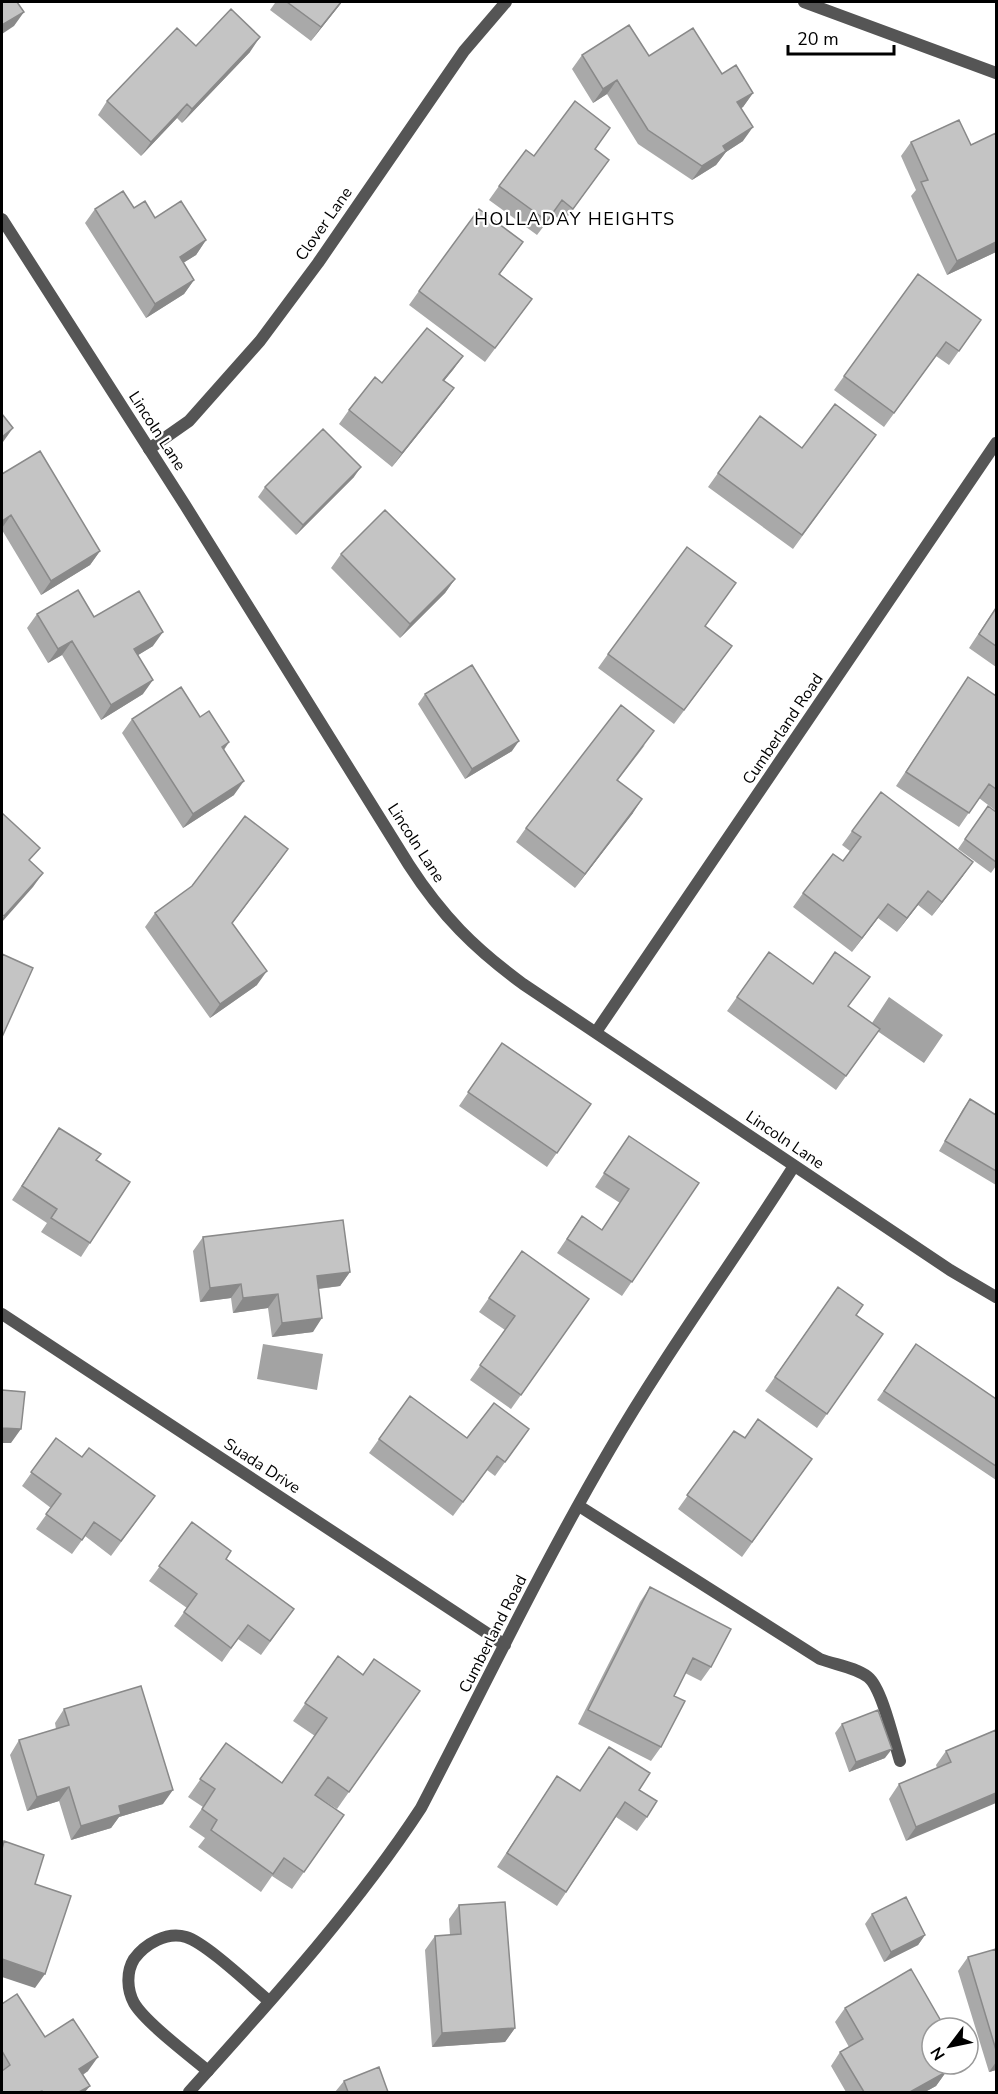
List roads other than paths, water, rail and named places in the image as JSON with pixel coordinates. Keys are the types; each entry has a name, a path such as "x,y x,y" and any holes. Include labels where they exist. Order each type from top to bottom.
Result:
{"street":[{"name":"Clover Lane","path":"149,449 189,421 260,341 318,262 464,51 507,2"},
{"path":"804,2 996,73"},
{"name":"Lincoln Lane","path":"2,219 426,891 445,915 483,953 523,984 950,1270 996,1297"},
{"name":"Cumberland Road","path":"596,1032 996,443"},
{"name":"Cumberland Road","path":"189,2092 355,1900 402,1838 421,1808 579,1506 638,1403 794,1166"},
{"name":"Suada Drive","path":"2,1314 505,1645"},
{"path":"579,1506 820,1659 855,1669 870,1678 879,1694 900,1761"},
{"path":"208,2071 144,2015 135,2004 128,1989 129,1975 133,1961 144,1948 170,1936 185,1936 200,1944 269,2001"}],"district":[{"name":"HOLLADAY HEIGHTS","path":"575,219"}]}
